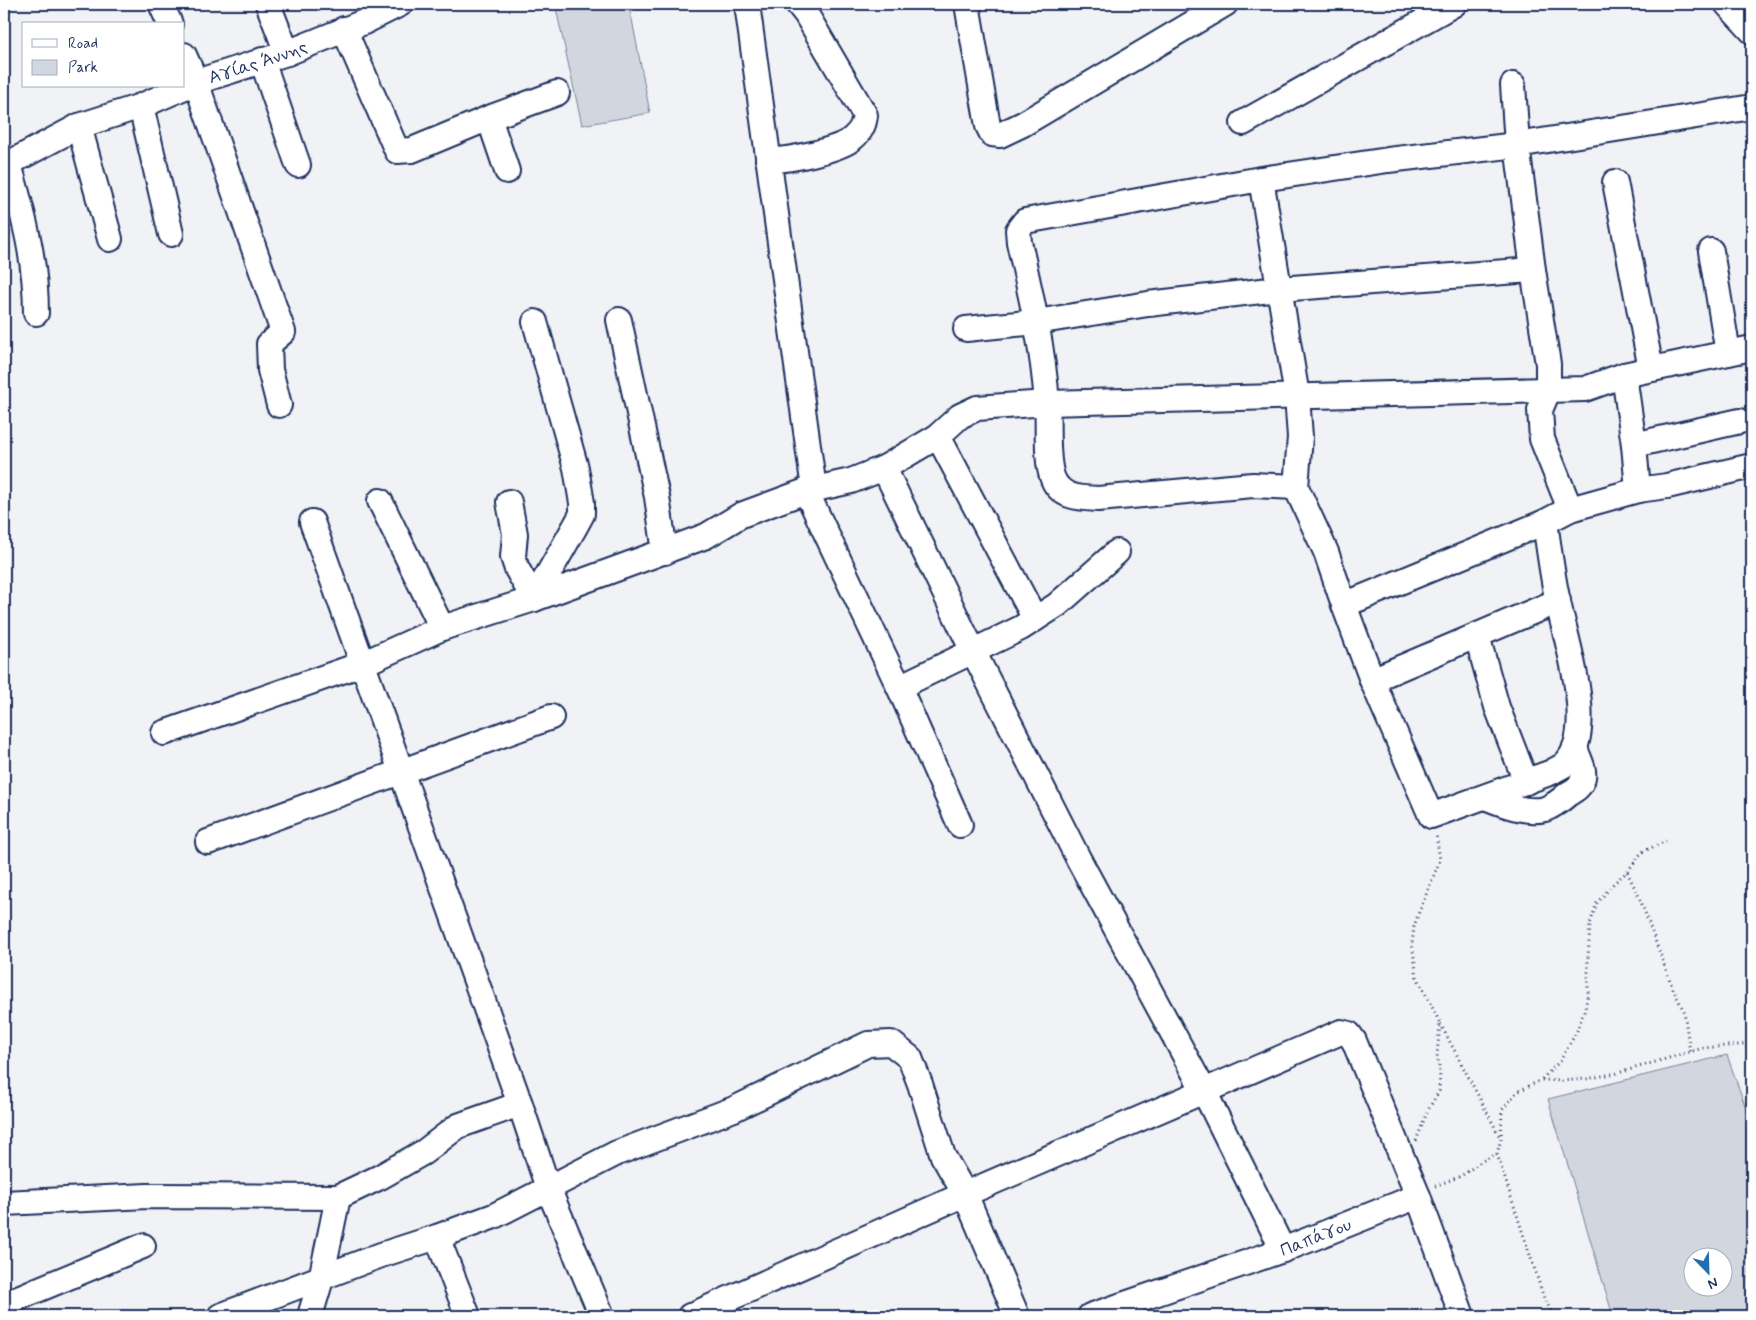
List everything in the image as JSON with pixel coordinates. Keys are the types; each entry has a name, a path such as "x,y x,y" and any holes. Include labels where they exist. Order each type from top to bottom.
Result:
{"street":[{"path":"161,4 169,22"},
{"path":"268,4 287,53"},
{"name":"Αγίας Άννης","path":"185,87 287,53 355,18 400,4"},
{"path":"747,4 810,490 900,687 960,825"},
{"path":"768,160 777,161 817,153 852,140 863,127 865,115 806,14 798,4"},
{"path":"967,4 988,126 992,134 1000,135 1023,124 1225,4"},
{"path":"1243,123 1454,4"},
{"path":"1727,4 1752,31"},
{"path":"355,18 397,151 412,150 556,93"},
{"path":"185,57 196,82 283,332 269,344 270,370 279,404"},
{"path":"262,60 298,165"},
{"path":"1512,85 1517,145 1533,270 1548,364 1548,391 1540,410 1542,439 1570,510"},
{"name":"Αγίας Άννης","path":"6,165 79,126 141,106 182,88"},
{"path":"141,106 171,234"},
{"path":"1296,487 1253,485 1098,499 1073,497 1061,490 1053,478 1050,466 1047,403 1036,322 1019,242 1018,230 1025,221 1261,179 1388,160 1517,145 1752,107"},
{"path":"489,118 507,171"},
{"path":"79,126 110,239"},
{"path":"6,165 27,228 36,283 36,313"},
{"path":"1261,179 1297,396 1300,437 1296,487 1326,552 1372,680 1431,816 1552,772 1565,764 1575,747 1580,713 1577,681 1558,601 1545,522"},
{"path":"1615,182 1651,369"},
{"path":"1711,251 1728,353"},
{"path":"966,329 1036,322 1148,304 1279,289 1533,270"},
{"path":"620,320 657,497 665,552"},
{"path":"534,599 582,514 576,468 536,322"},
{"path":"164,733 362,664 442,628 534,599 665,552 706,536 741,515 810,490 851,481 884,468 938,436 960,416 977,408 1047,403 1585,389 1624,375 1752,348"},
{"path":"1624,375 1638,490"},
{"path":"1634,446 1740,421"},
{"path":"938,436 1035,619"},
{"path":"1344,605 1570,510 1638,490 1667,486 1752,466"},
{"path":"884,468 972,651 1079,860 1204,1091 1283,1250"},
{"path":"380,501 442,628"},
{"path":"508,502 514,534 513,557 517,569 534,599"},
{"path":"312,522 520,1104 548,1188 602,1316"},
{"path":"900,687 1021,628 1057,605 1117,552"},
{"path":"1372,680 1558,601"},
{"path":"1477,636 1497,707 1526,782"},
{"path":"208,842 400,770 551,717"},
{"path":"1485,797 1510,807 1536,810 1555,804 1579,787 1583,777 1583,770 1575,747"},
{"path":"690,1316 965,1194 1341,1032 1349,1034 1354,1041 1424,1187 1462,1316"},
{"path":"220,1316 381,1255 494,1216 617,1153 734,1109 868,1044 890,1043 910,1058 943,1156 965,1194 1017,1316"},
{"path":"4,1203 147,1196 338,1197 424,1152 458,1126 520,1104"},
{"name":"Παπάγου","path":"1090,1316 1283,1250 1424,1187"},
{"path":"310,1316 321,1279 338,1197"},
{"path":"437,1237 468,1316"},
{"path":"8,1308 143,1246"}],"path":[{"path":"1431,816 1440,860 1418,912 1412,944 1417,977 1501,1139"},
{"path":"1554,1316 1544,1298 1497,1154 1501,1139 1502,1110 1517,1092 1541,1080 1560,1061 1576,1033 1585,1009 1588,993 1590,924 1597,903 1614,883 1627,872 1642,852 1666,841"},
{"path":"1627,872 1640,899 1673,989 1684,1011 1690,1052"},
{"path":"1416,1142 1427,1112 1439,1091 1440,1072 1437,1055 1440,1023"},
{"path":"1541,1080 1586,1079 1618,1073 1703,1048 1741,1043 1752,1046"},
{"path":"1424,1187 1434,1186 1461,1176 1482,1161 1497,1154"}],"green space":[{"path":"555,4 629,4 650,113 582,125"},
{"path":"1727,1055 1752,1125 1752,1316 1613,1316 1548,1099"}]}
